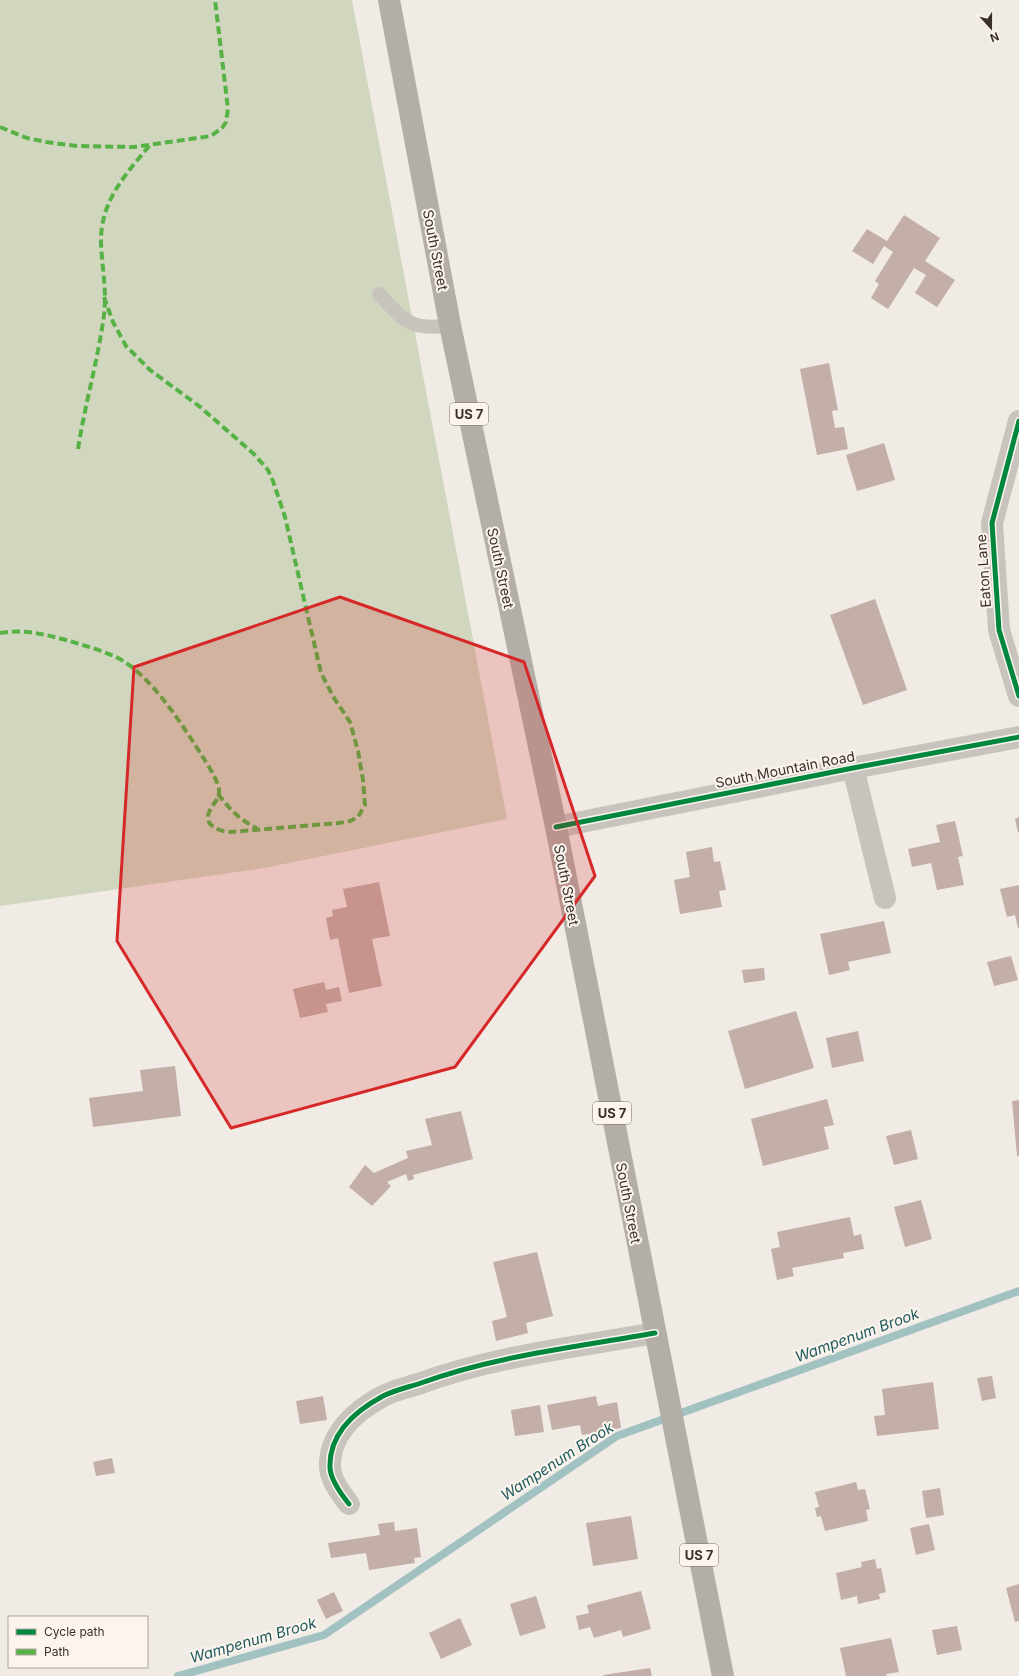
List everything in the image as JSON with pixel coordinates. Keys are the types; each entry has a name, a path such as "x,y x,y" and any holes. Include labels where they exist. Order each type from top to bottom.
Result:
{"highway":[{"name":"South Street","path":"389,0 450,325 556,827 724,1676"}],"street":[{"name":"Eaton Lane","path":"1019,421 992,523 999,630 1019,696"},
{"name":"South Mountain Road","path":"556,827 1019,736"},
{"path":"853,768 885,898"},
{"path":"348,1504 338,1490 330,1467 333,1442 350,1419 384,1396 449,1372 514,1358 655,1333"}],"lane":[{"path":"379,294 400,316 410,323 435,328 450,325"}],"highlighted area":[{"path":"340,597 524,662 595,876 455,1067 231,1128 117,941 134,667"}],"green space":[{"path":"0,0 352,0 507,819 264,868 0,906"}],"building":[{"path":"904,215 940,238 925,261 955,280 937,307 915,293 926,275 914,268 888,309 871,298 879,284 875,281 893,252 884,246 873,264 852,251 867,229 887,241"},
{"path":"829,363 838,410 832,411 835,428 844,427 848,449 817,455 800,369"},
{"path":"884,443 895,480 857,491 846,455"},
{"path":"875,599 907,690 863,705 830,615"},
{"path":"1019,817 1019,832 1018,833 1015,819"},
{"path":"955,821 963,856 958,857 964,885 937,890 931,863 912,867 908,849 940,842 936,825"},
{"path":"712,847 714,862 720,861 726,890 719,891 722,907 680,914 674,880 690,877 686,852"},
{"path":"379,882 390,936 372,939 382,986 349,993 338,938 330,940 326,918 333,916 332,910 347,907 343,889"},
{"path":"1019,885 1018,928 1015,915 1007,917 1000,889"},
{"path":"884,921 891,953 848,962 850,970 829,975 820,934"},
{"path":"1011,956 1018,980 994,986 987,962"},
{"path":"764,968 765,980 744,983 742,970"},
{"path":"324,982 326,990 339,987 342,1001 326,1004 328,1012 300,1018 293,989"},
{"path":"796,1011 814,1068 745,1089 728,1031"},
{"path":"858,1031 864,1061 832,1068 826,1038"},
{"path":"175,1066 181,1116 93,1127 89,1098 143,1091 140,1070"},
{"path":"827,1099 834,1125 824,1127 829,1149 763,1166 751,1119"},
{"path":"1019,1100 1019,1156 1017,1156 1012,1101"},
{"path":"461,1111 473,1159 413,1175 414,1179 408,1181 406,1174 387,1182 391,1186 372,1206 349,1187 365,1165 374,1173 408,1158 406,1151 432,1145 425,1119"},
{"path":"911,1130 918,1159 894,1165 886,1136"},
{"path":"921,1200 932,1239 905,1247 894,1207"},
{"path":"850,1217 854,1236 861,1234 864,1249 843,1253 844,1258 792,1268 794,1276 777,1280 771,1249 780,1247 777,1232"},
{"path":"537,1252 553,1316 526,1323 528,1333 496,1341 492,1321 507,1317 493,1262"},
{"path":"992,1376 996,1398 982,1401 977,1378"},
{"path":"933,1382 939,1429 877,1436 874,1416 885,1415 882,1389"},
{"path":"323,1396 327,1420 300,1424 296,1401"},
{"path":"596,1396 598,1406 617,1402 621,1428 582,1435 580,1425 552,1430 547,1405"},
{"path":"540,1405 544,1432 515,1436 511,1410"},
{"path":"112,1458 115,1473 96,1476 93,1462"},
{"path":"856,1482 858,1490 865,1489 870,1509 866,1510 868,1521 825,1531 821,1516 817,1517 815,1508 819,1507 815,1492"},
{"path":"940,1488 944,1515 926,1518 922,1491"},
{"path":"631,1516 638,1559 593,1566 586,1523"},
{"path":"394,1522 395,1531 417,1528 421,1557 414,1558 415,1563 369,1570 366,1553 331,1558 328,1543 380,1535 378,1524"},
{"path":"929,1524 935,1550 916,1555 910,1528"},
{"path":"875,1559 877,1569 881,1568 886,1592 879,1594 880,1599 858,1604 857,1596 841,1600 836,1573 862,1567 861,1562"},
{"path":"1019,1584 1019,1621 1015,1622 1006,1588"},
{"path":"641,1591 651,1629 623,1637 621,1630 594,1638 590,1627 579,1630 576,1616 589,1613 587,1605"},
{"path":"334,1592 343,1611 326,1619 317,1600"},
{"path":"536,1596 546,1628 520,1636 510,1604"},
{"path":"460,1618 472,1645 441,1659 429,1633"},
{"path":"957,1626 962,1650 937,1655 932,1630"},
{"path":"891,1638 899,1672 886,1674 887,1676 846,1676 840,1648"},
{"path":"650,1668 652,1676 603,1676 603,1675"}],"waterway":[{"name":"Wampenum Brook","path":"178,1676 324,1635 617,1436 1019,1291"}],"marked path":[{"path":"0,127 27,138 77,146 134,147 211,136 222,128 226,122 228,109 215,0"},
{"path":"78,449 104,315 105,288 101,243 105,214 116,189 150,145"},
{"path":"0,633 17,632 41,634 85,646 118,658 143,676 177,717 215,777 219,792 218,798 208,815 208,820 216,829 230,832 339,823 350,821 358,817 365,805 363,780 358,751 350,722 334,698 321,673 285,517 268,470 254,454 199,406 150,370 126,346 113,322 104,297"},
{"path":"218,794 240,818 257,828"}],"cycle path":[{"path":"1019,421 992,523 999,630 1019,696"},
{"path":"556,827 853,768 1019,737"},
{"path":"349,1504 336,1486 330,1472 331,1455 334,1444 339,1433 346,1424 364,1408 383,1396 397,1390 449,1374 507,1359 655,1333"}]}
